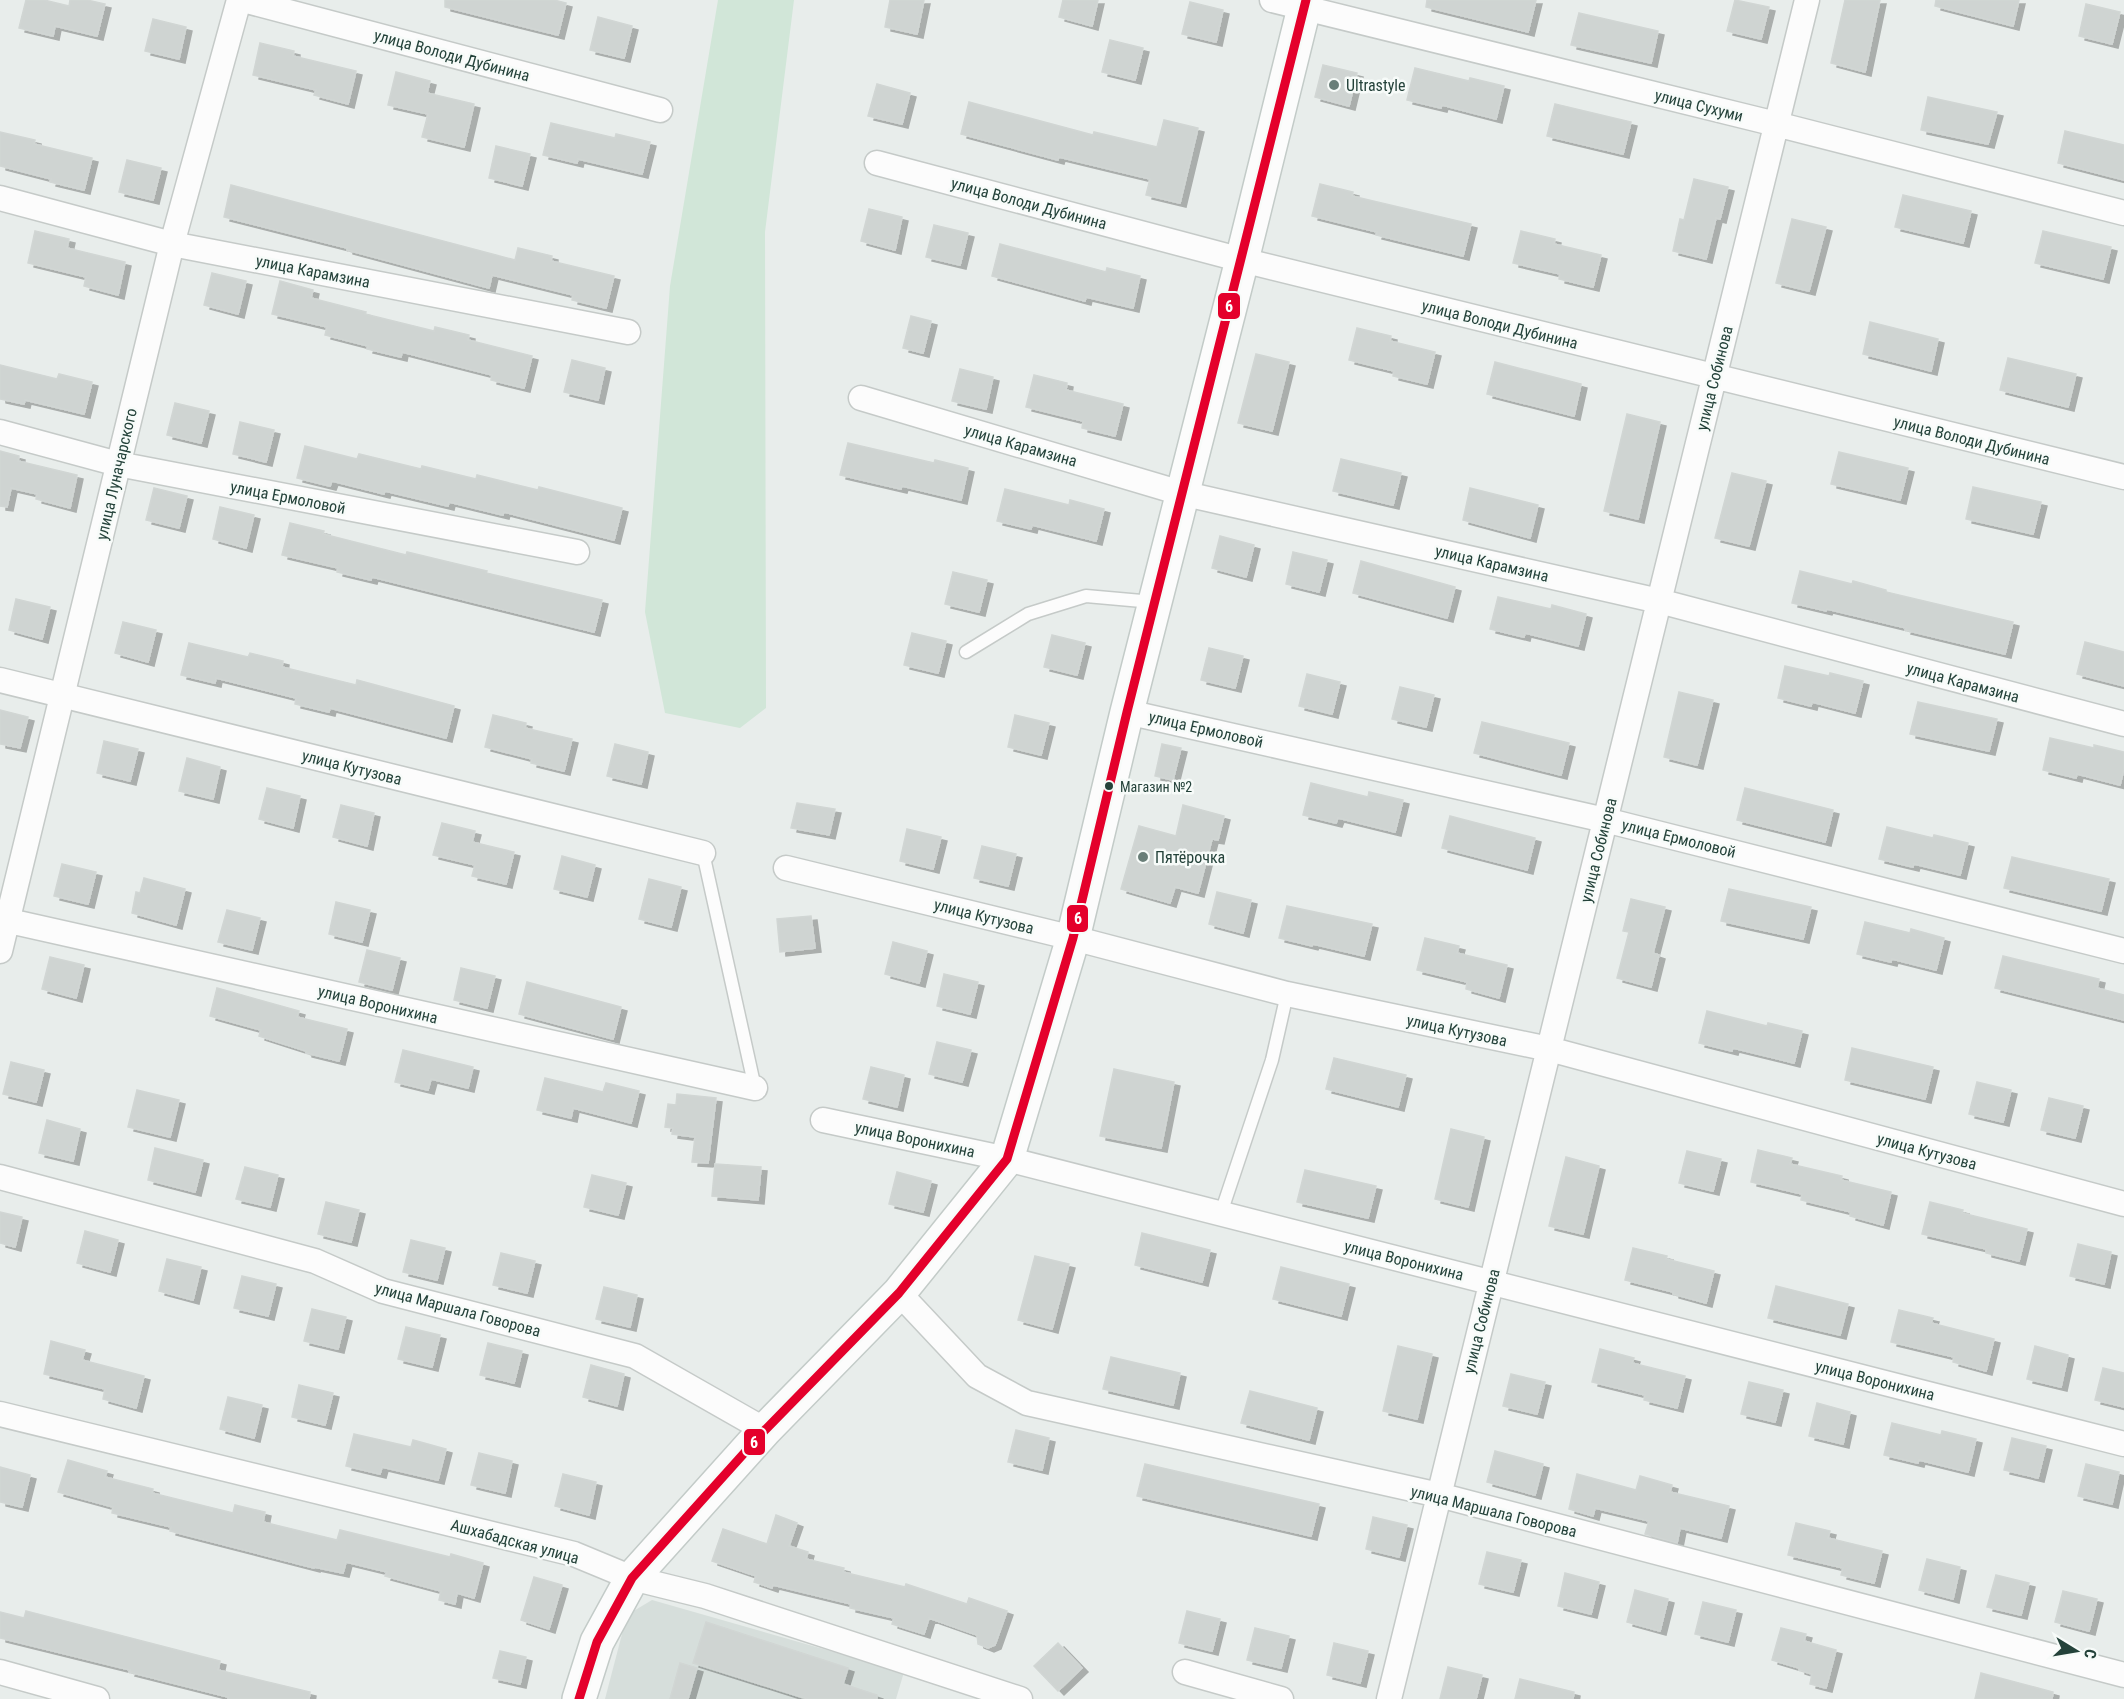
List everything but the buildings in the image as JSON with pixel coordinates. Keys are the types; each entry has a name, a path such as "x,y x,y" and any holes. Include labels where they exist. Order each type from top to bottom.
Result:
{"street":[{"name":"улица Володи Дубинина","path":"241,0 660,110"},
{"name":"улица Луначарского","path":"0,951 3,919 63,696 172,244 241,0"},
{"name":"улица Сухуми","path":"1272,0 1305,3 2124,213"},
{"name":"улица Собинова","path":"1389,1699 1807,0"},
{"path":"579,1699 597,1642 632,1578 765,1430 899,1293 1007,1159 1073,938 1181,493 1242,260 1305,3"},
{"name":"улица Володи Дубинина","path":"877,163 1242,260 1714,378 2124,477"},
{"name":"улица Карамзина","path":"0,198 172,244 628,332"},
{"name":"улица Карамзина","path":"861,398 1181,493 1659,601 2124,724"},
{"name":"улица Ермоловой","path":"0,432 118,464 577,552"},
{"name":"улица Кутузова","path":"0,680 703,853"},
{"name":"улица Ермоловой","path":"1127,711 1605,820 2124,951"},
{"name":"улица Кутузова","path":"786,867 1287,994 1549,1049 2124,1204"},
{"name":"улица Воронихина","path":"3,919 755,1088"},
{"name":"улица Воронихина","path":"823,1120 1007,1159 2124,1444"},
{"name":"улица Маршала Говорова","path":"0,1178 315,1261 383,1291 635,1356 765,1430"},
{"name":"улица Маршала Говорова","path":"899,1293 977,1376 1026,1403 1439,1495 2124,1675"},
{"name":"Ашхабадская улица","path":"0,1414 573,1554 632,1578 705,1596 1020,1699"},
{"path":"0,1672 97,1699"},
{"path":"1185,1672 1281,1699"}],"lane":[{"path":"966,652 1028,614 1086,596 1154,602"},
{"path":"703,853 755,1088"},
{"path":"1221,1213 1272,1060 1287,994"}],"shaded area":[{"path":"652,1600 904,1672 896,1699 605,1699 627,1615"}],"green space":[{"path":"718,0 794,0 765,232 766,708 740,728 665,713 645,612 670,286"}],"transit line":[{"name":"6","path":"579,1699 597,1642 632,1578 765,1430 899,1293 1007,1159 1073,938 1127,712 1306,0"}],"place":[{"name":"Ultrastyle","path":"1334,85"},
{"name":"Магазин №2","path":"1109,786"},
{"name":"Пятёрочка","path":"1143,857"}]}
